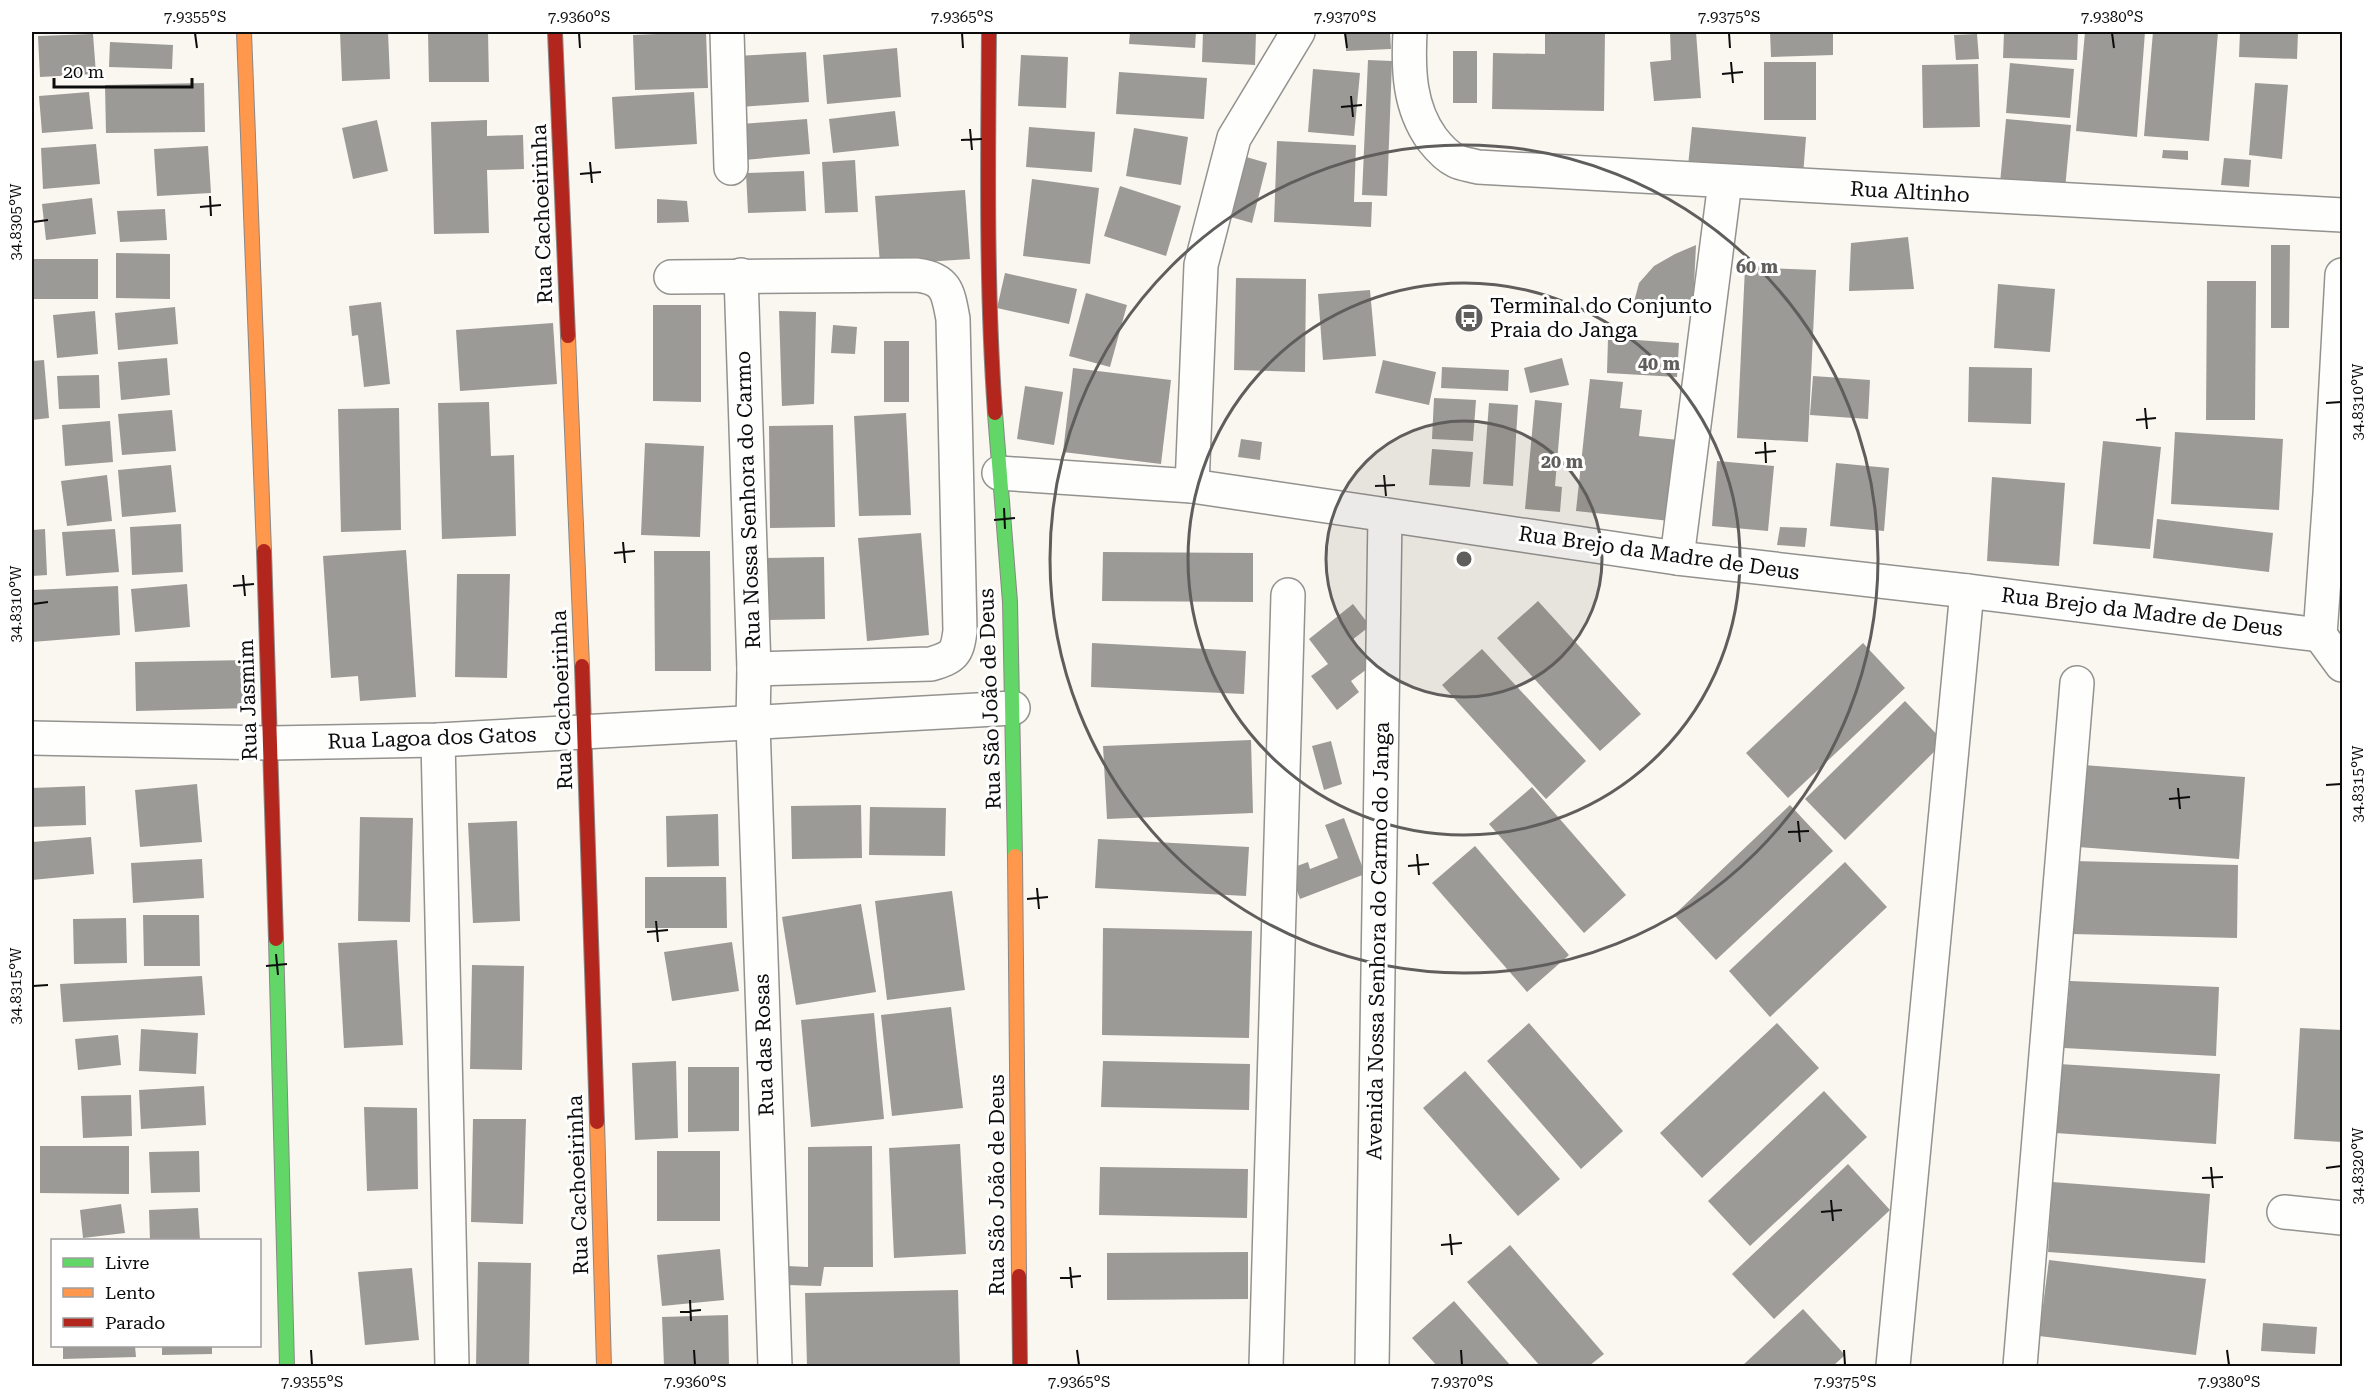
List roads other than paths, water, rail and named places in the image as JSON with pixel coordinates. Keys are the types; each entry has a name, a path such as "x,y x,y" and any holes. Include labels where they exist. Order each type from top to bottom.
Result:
{"street":[{"name":"Rua Jasmim","path":"244,32 271,743 287,1366"},
{"name":"Rua Cachoeirinha","path":"555,32 585,732 604,1366"},
{"path":"727,32 731,168"},
{"name":"Rua São João de Deus","path":"989,32 988,202 992,367 1010,602 1013,708 1020,1366"},
{"path":"1192,486 1201,265 1234,138 1298,32"},
{"name":"Rua Altinho","path":"1410,32 1409,58 1413,99 1422,124 1441,150 1456,161 1478,167 2343,215"},
{"path":"1677,558 1725,182"},
{"name":"Rua Nossa Senhora do Carmo","path":"741,275 754,669 753,724"},
{"path":"670,277 917,275 934,277 943,284 949,297 953,319 960,631 958,649 949,659 932,664 754,669"},
{"path":"2343,275 2336,494 2320,634 2343,664"},
{"name":"Rua Brejo da Madre de Deus","path":"999,473 1192,486 1677,558 2320,634"},
{"name":"Avenida Nossa Senhora do Carmo do Janga","path":"1372,1366 1384,514"},
{"path":"1893,1366 1967,591"},
{"path":"1266,1366 1288,595"},
{"path":"2020,1366 2077,683"},
{"name":"Rua Lagoa dos Gatos","path":"32,738 271,743 438,740 1013,708"},
{"name":"Rua das Rosas","path":"753,724 775,1366"},
{"path":"438,740 452,1366"},
{"path":"2284,1212 2343,1218"}],"place":[{"name":"Terminal do Conjunto Praia do Janga","path":"1469,318"}]}
